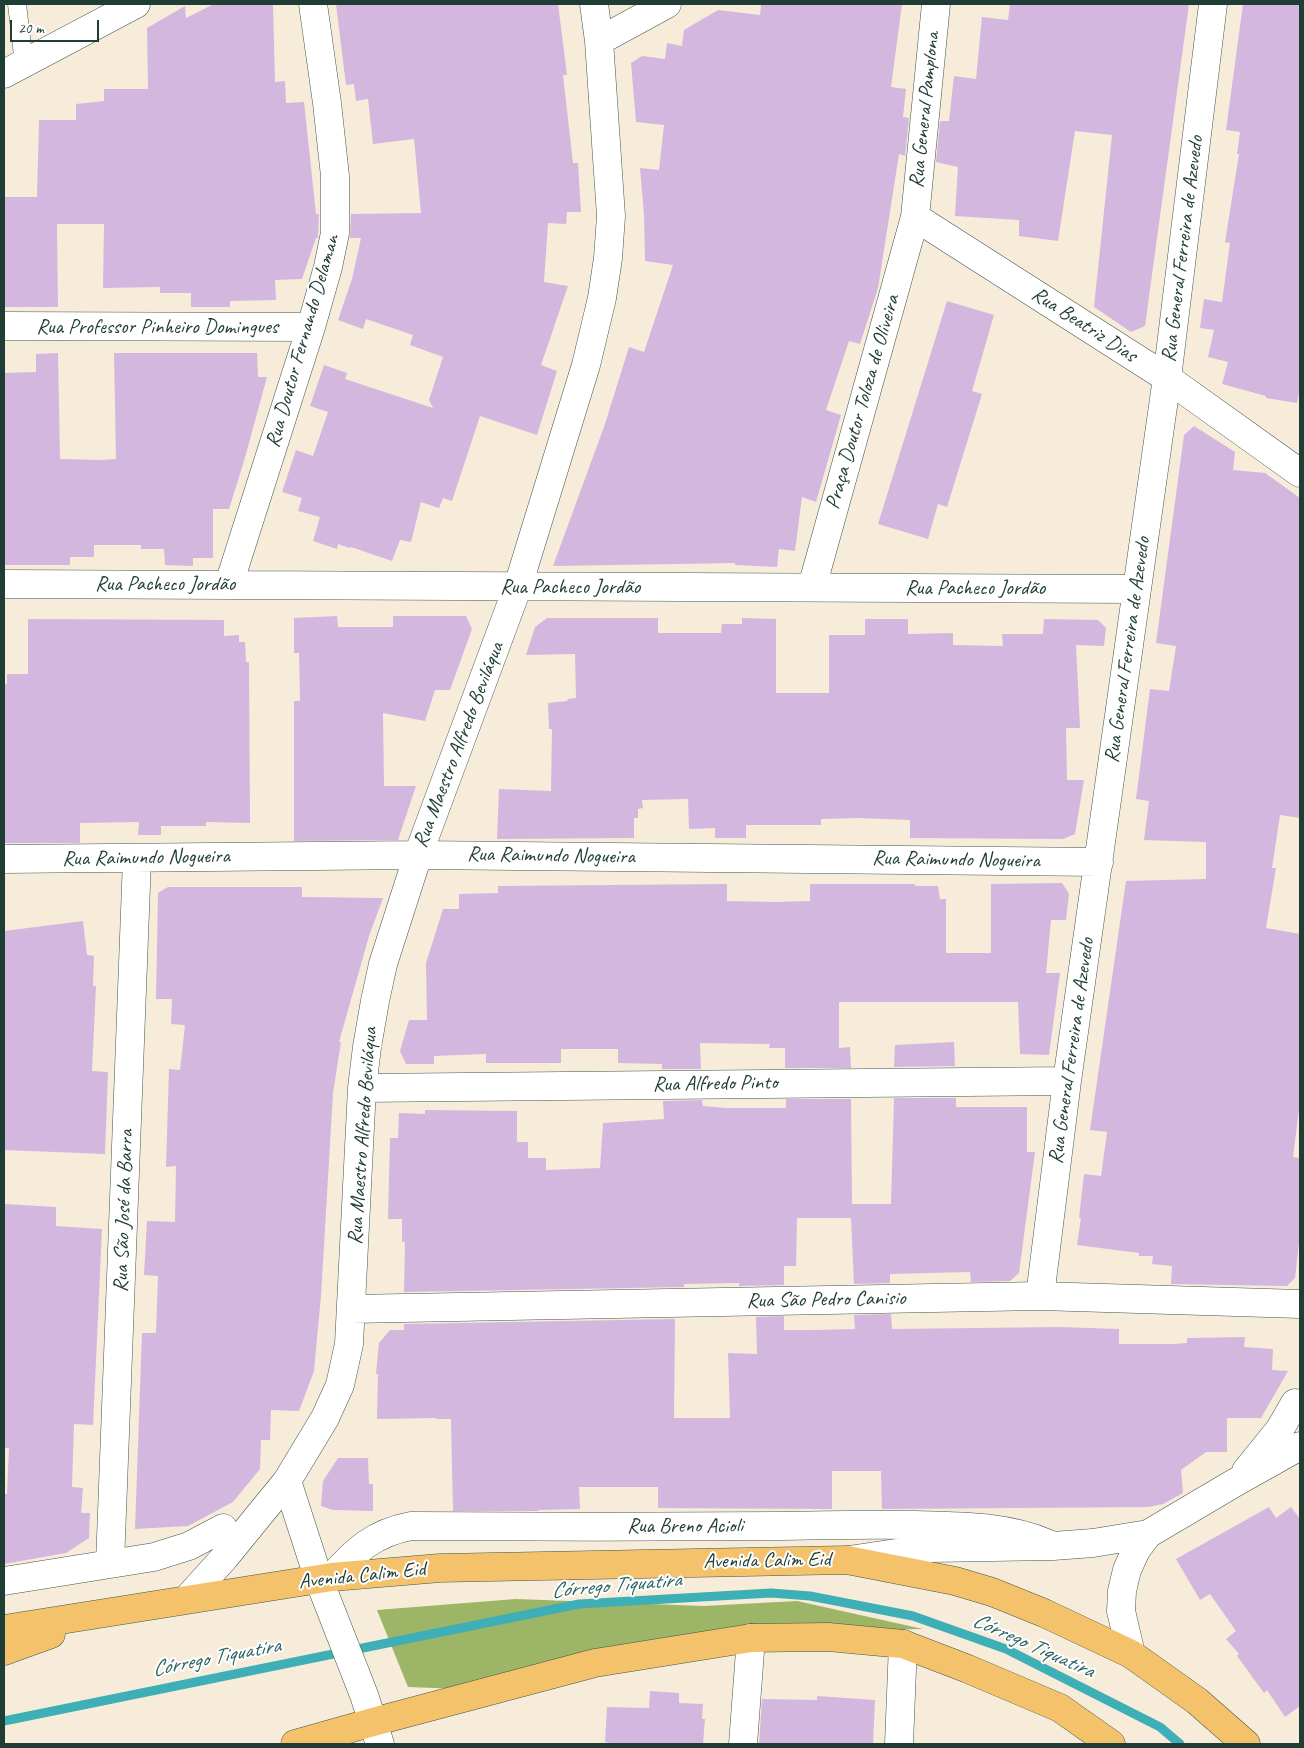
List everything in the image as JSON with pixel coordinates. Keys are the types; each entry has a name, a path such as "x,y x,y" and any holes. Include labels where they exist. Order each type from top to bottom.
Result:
{"main road":[{"name":"Avenida Calim Eid","path":"4,1629 325,1578 440,1568 848,1560 955,1581 992,1592 1044,1613 1131,1654 1197,1701 1246,1744"},
{"path":"4,1651 111,1612"},
{"path":"295,1744 377,1733 595,1663 751,1638 828,1637 903,1644 1060,1708 1111,1744"}],"street":[{"path":"14,68 136,4"},
{"name":"Rua Doutor Fernando Delaman","path":"229,584 310,327 328,267 335,233 336,203 327,103 313,4"},
{"name":"Rua Maestro Alfredo Beviláqua","path":"187,1600 287,1481 326,1418 340,1385 349,1344 362,1088 370,1028 384,964 418,855 518,586 586,364 602,298 608,258 611,216 599,40 594,4"},
{"path":"599,40 667,4"},
{"name":"Rua General Pamplona","path":"915,217 936,4"},
{"name":"Rua General Ferreira de Azevedo","path":"1040,1296 1067,1081 1167,378 1213,4"},
{"name":"Rua Beatriz Dias","path":"915,217 1167,378 1300,473"},
{"name":"Praça Doutor Toloza de Oliveira","path":"812,587 915,217"},
{"name":"Rua Professor Pinheiro Domingues","path":"4,326 310,327"},
{"name":"Rua Pacheco Jordão","path":"4,584 1137,589"},
{"name":"Rua Raimundo Nogueira","path":"4,859 418,855 1099,862"},
{"name":"Rua São José da Barra","path":"110,1564 137,858"},
{"name":"Rua Alfredo Pinto","path":"362,1088 1067,1081"},
{"name":"Rua São Pedro Canisio","path":"351,1308 1040,1296 1300,1304"},
{"name":"Rua Breno Acioli","path":"1236,1482 1280,1430 1298,1405"},
{"name":"Rua Breno Acioli","path":"848,1560 930,1548 1053,1546 1093,1543 1148,1534 1300,1446"},
{"path":"287,1481 325,1578 336,1625 377,1733"},
{"name":"Rua Breno Acioli","path":"325,1578 382,1534 394,1529 411,1526 967,1526 1008,1532 1033,1538 1053,1546"},
{"path":"4,1581 154,1556 189,1546 223,1528"},
{"name":"Rua Breno Acioli","path":"1131,1654 1121,1611 1122,1591 1127,1570 1136,1550 1148,1534"},
{"path":"743,1744 751,1638"},
{"path":"899,1744 903,1644"}],"lane":[{"path":"14,68 17,4"}],"green space":[{"path":"516,1599 704,1606 797,1601 923,1629 709,1633 634,1643 462,1689 408,1687 377,1610"}],"building":[{"path":"214,4 273,4 275,82 285,81 286,103 304,102 316,214 319,214 318,238 316,238 302,279 275,280 276,300 230,301 230,307 191,307 191,293 160,293 160,287 103,288 104,224 57,224 58,307 4,307 4,197 37,197 39,120 76,120 76,104 104,101 104,89 148,89 147,28 185,6 186,18"},
{"path":"336,4 558,4 567,75 563,75 573,163 578,163 581,212 567,212 566,224 548,223 544,282 568,286 541,365 557,371 537,435 480,416 452,501 443,498 439,508 421,502 411,542 400,540 392,561 351,547 338,544 337,549 313,541 320,517 298,511 302,498 282,492 296,450 313,456 328,412 310,406 324,365 347,373 345,379 433,408 429,400 443,357 410,345 413,335 366,319 363,329 338,320 352,279 361,238 350,238 351,214 421,213 414,139 373,144 368,99 356,101 354,84 346,85"},
{"path":"761,4 902,4 891,87 906,89 903,117 909,118 905,156 899,154 878,288 860,344 849,341 826,410 841,415 816,502 802,497 795,551 779,549 777,567 735,565 735,563 553,566 605,424 629,347 644,352 673,265 645,261 640,168 659,170 664,125 636,122 631,63 642,56 665,59 667,43 682,46 684,30 718,10 760,15"},
{"path":"1010,4 1189,4 1145,326 1131,332 1094,307 1112,135 1075,131 1058,241 1019,236 1019,220 955,216 958,167 936,162 940,121 949,121 954,76 976,79 982,17 1008,20"},
{"path":"1243,4 1300,4 1300,386 1297,403 1266,398 1266,396 1222,384 1228,362 1208,357 1214,330 1200,328 1204,299 1222,302 1230,243 1225,242 1239,154 1237,154 1240,132 1226,130"},
{"path":"947,301 994,315 972,391 982,394 947,507 938,504 928,539 878,524"},
{"path":"58,353 60,459 99,460 116,459 114,353 257,353 258,377 267,377 229,509 213,509 213,558 193,558 193,566 165,565 164,549 141,549 141,545 94,545 94,557 70,557 70,565 4,565 4,373 36,372 36,354"},
{"path":"1194,426 1235,452 1233,470 1265,473 1300,498 1300,818 1280,815 1272,868 1276,868 1266,928 1300,934 1300,1101 1293,1157 1300,1158 1300,1234 1295,1278 1287,1286 1171,1284 1172,1266 1152,1264 1153,1256 1139,1256 1139,1253 1077,1245 1084,1174 1101,1176 1107,1132 1090,1130 1126,881 1206,879 1206,842 1144,840 1149,801 1136,799 1150,689 1169,691 1176,646 1156,643 1184,435"},
{"path":"337,616 338,627 393,627 393,616 466,616 472,629 450,690 435,690 425,721 383,713 384,786 416,786 398,840 294,841 294,701 300,701 299,653 294,653 294,618"},
{"path":"547,618 658,618 658,633 721,633 722,624 742,624 742,618 776,619 776,693 829,693 829,635 865,635 865,619 908,619 908,634 953,633 953,645 1003,646 1002,634 1043,634 1044,619 1098,620 1106,628 1104,646 1076,645 1080,728 1066,728 1067,780 1084,780 1075,834 1063,839 910,838 910,820 859,818 821,819 821,825 746,825 746,838 715,838 715,828 689,829 688,799 642,800 643,808 638,809 638,818 634,818 634,838 497,839 499,789 551,791 552,729 549,729 548,703 576,698 575,654 526,655 535,627"},
{"path":"28,619 224,620 224,636 239,635 239,642 245,642 246,662 249,662 250,823 206,822 206,826 161,826 161,835 138,835 139,822 80,823 80,843 4,843 4,684 7,684 7,674 28,674"},
{"path":"1062,883 1069,894 1066,920 1051,920 1046,973 1060,973 1049,1055 1020,1054 1018,1002 839,1002 839,1048 850,1047 851,1068 785,1068 785,1048 769,1048 770,1044 700,1043 701,1069 662,1069 662,1064 618,1063 618,1049 561,1049 561,1063 486,1063 486,1054 434,1056 434,1064 406,1064 400,1051 409,1020 427,1020 426,963 443,909 459,909 459,894 498,893 498,886 727,884 727,901 776,902 810,901 810,884 915,884 915,886 938,886 940,899 946,899 946,953 991,953 991,884"},
{"path":"168,887 302,887 302,897 383,898 369,936 339,1042 341,1042 333,1093 321,1296 314,1371 299,1411 271,1410 270,1440 261,1440 260,1469 233,1502 188,1526 135,1529 142,1333 156,1333 158,1276 144,1275 147,1221 175,1222 176,1166 166,1167 169,1069 180,1070 185,1025 171,1024 172,999 156,999 158,893"},
{"path":"83,921 87,955 94,956 93,986 96,986 92,1071 108,1072 105,1154 4,1150 4,931"},
{"path":"954,1042 955,1066 894,1067 895,1045"},
{"path":"894,1098 956,1098 956,1107 1027,1107 1027,1152 1035,1152 1019,1273 1010,1281 971,1282 970,1272 890,1274 890,1283 854,1284 851,1218 797,1218 796,1266 784,1266 784,1285 739,1286 739,1283 684,1284 684,1287 404,1292 405,1242 402,1242 402,1219 388,1219 390,1138 398,1138 399,1113 425,1114 425,1110 517,1111 517,1142 528,1142 528,1158 546,1158 546,1170 600,1168 603,1123 664,1119 663,1101 702,1100 703,1106 725,1108 786,1108 786,1099 851,1099 852,1204 891,1204"},
{"path":"4,1204 56,1207 56,1226 102,1229 93,1425 74,1424 72,1487 83,1488 81,1513 90,1513 89,1538 66,1553 4,1564 4,1494 7,1494 9,1448 4,1448"},
{"path":"891,1314 892,1329 1060,1327 1119,1329 1119,1344 1173,1344 1187,1343 1187,1338 1245,1337 1244,1347 1273,1349 1272,1370 1288,1371 1261,1418 1227,1418 1227,1452 1206,1452 1181,1470 1183,1493 1163,1504 1149,1507 882,1509 881,1471 832,1471 832,1509 658,1508 658,1487 579,1487 580,1509 453,1511 451,1419 377,1419 378,1374 376,1374 379,1343 390,1330 404,1330 404,1324 675,1319 674,1418 730,1418 728,1353 757,1354 756,1317 784,1316 784,1330 813,1330 855,1329 854,1315"},
{"path":"338,1458 368,1458 369,1484 373,1484 373,1511 333,1510 321,1506 323,1481"},
{"path":"1269,1507 1276,1518 1291,1507 1300,1519 1300,1706 1285,1717 1267,1690 1264,1693 1237,1656 1239,1654 1226,1639 1236,1631 1210,1594 1200,1600 1176,1559"},
{"path":"650,1691 679,1693 679,1703 703,1704 702,1719 705,1719 703,1744 610,1744 605,1742 607,1707 649,1708"},
{"path":"817,1696 875,1700 873,1744 759,1744 762,1699 817,1700"}],"waterway":[{"name":"Córrego Tiquatira","path":"4,1721 579,1604 771,1593 810,1596 913,1616 1006,1649 1160,1727 1180,1744"}]}
